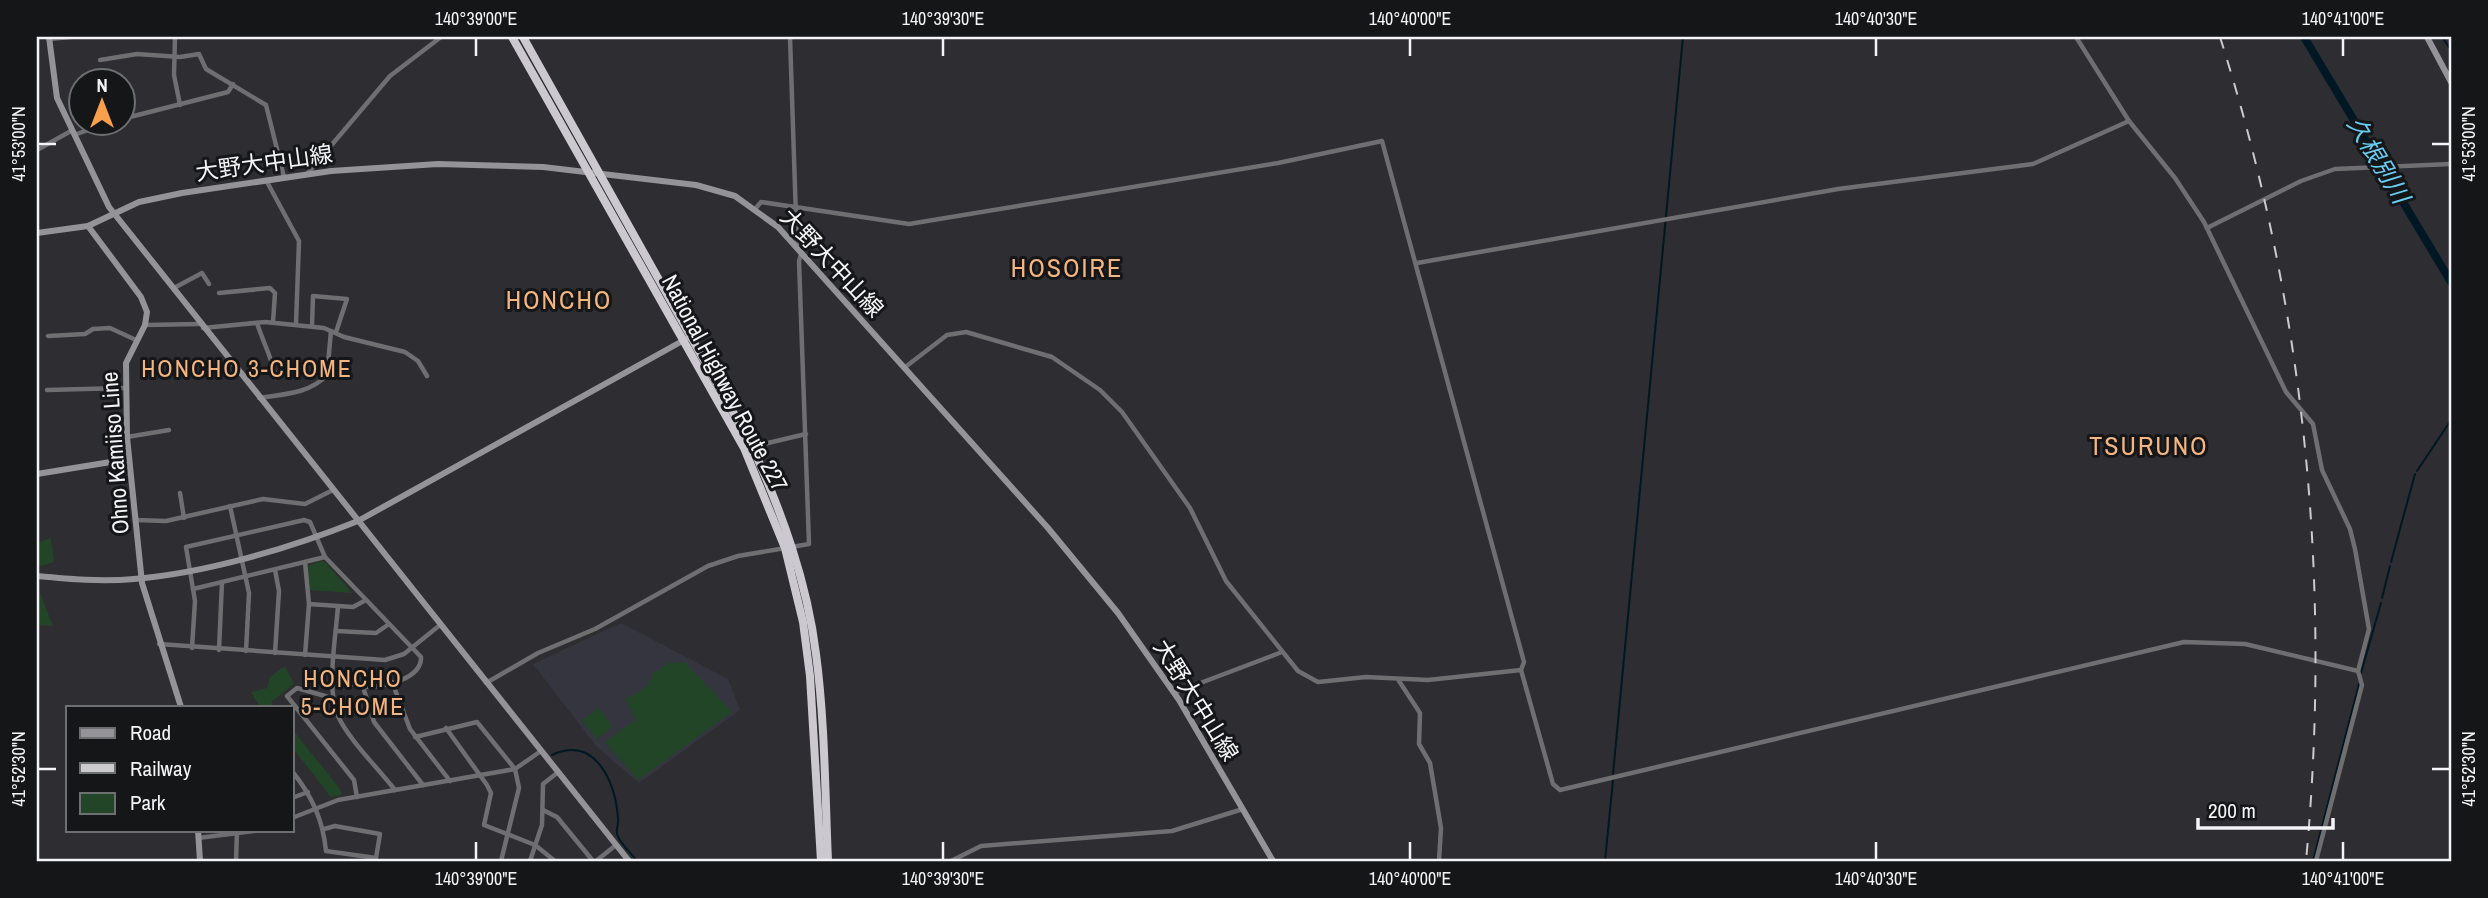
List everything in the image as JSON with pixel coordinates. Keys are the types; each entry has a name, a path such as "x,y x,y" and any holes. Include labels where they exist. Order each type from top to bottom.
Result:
{"highway":[{"name":"National Highway Route 227","path":"512,37 688,338"},
{"name":"National Highway Route 227","path":"523,37 748,447 789,548 816,653 828,861"},
{"name":"National Highway Route 227","path":"789,548 810,676 821,861"}],"main road":[{"path":"2427,37 2451,82"},
{"path":"49,38 53,83 66,117"},
{"path":"74,136 115,214 172,289 629,861"},
{"name":"大野大中山線","path":"115,214 150,198 285,177 438,164 598,172 713,188 756,208 799,251 1091,578 1174,693 1273,861"},
{"path":"37,233 88,226 115,214"},
{"path":"88,226 141,297 147,312 145,325"},
{"name":"Ohno Kamiiso Line","path":"145,325 125,363 129,459 141,578 159,644 181,706"},
{"path":"37,576 97,581 141,578 190,570 317,537 358,521 688,338"},
{"path":"37,474 129,459"},
{"path":"198,832 200,861"}],"street":[{"path":"49,38 71,37"},
{"path":"175,37 174,75 180,105"},
{"path":"307,174 390,76 441,37"},
{"path":"486,683 538,653 595,629 708,566 738,556 809,544 790,37"},
{"path":"2076,37 2129,121 2175,178 2207,228 2286,393 2313,424 2322,470 2350,529 2369,629 2358,671 2362,685 2316,861"},
{"path":"100,60 136,54 199,54 206,69 266,105 285,177"},
{"path":"136,116 228,92 233,84"},
{"path":"1417,263 1838,189 2033,164 2129,121"},
{"path":"37,150 66,136"},
{"path":"756,208 761,202 909,224 1278,163 1382,141 1524,662 1521,670 1555,788 1566,790 2184,642 2245,644 2358,671"},
{"path":"2207,228 2321,173 2451,164"},
{"path":"267,180 299,241 296,324"},
{"path":"172,289 202,273 209,284"},
{"path":"219,293 270,288 275,293 274,322"},
{"path":"259,398 304,391 321,382 327,375 333,332 349,303 347,299 313,296 312,326"},
{"path":"145,325 202,326 274,322 312,326 405,352 418,361 427,376"},
{"path":"257,323 263,342 270,351 276,378"},
{"path":"48,336 85,334 93,329 110,328 136,340"},
{"path":"904,368 947,335 966,332 1052,357 1100,390 1122,412 1190,508 1226,581 1298,671 1318,682 1366,677 1399,680 1521,670"},
{"path":"47,390 124,388"},
{"path":"127,437 169,430"},
{"path":"748,447 806,434"},
{"path":"135,520 166,521 263,499 305,503 333,489"},
{"path":"180,493 184,518"},
{"path":"230,506 249,593 246,651"},
{"path":"192,648 195,601 186,547 304,520 310,522 325,557 421,657 417,670 404,679 393,682 363,687 334,678"},
{"path":"192,589 325,557"},
{"path":"305,562 309,604 305,655"},
{"path":"275,570 279,591 275,653"},
{"path":"219,650 222,582"},
{"path":"309,604 353,607 366,600"},
{"path":"338,606 333,698 342,723 395,791"},
{"path":"336,631 376,633 389,624"},
{"path":"159,644 219,650 392,659 412,648 440,625"},
{"path":"1174,693 1282,652"},
{"path":"1399,680 1420,713 1419,744 1430,763 1441,828 1438,861"},
{"path":"393,682 415,737 451,782"},
{"path":"363,687 374,722 423,785"},
{"path":"333,698 297,688 287,696 354,780 357,797"},
{"path":"415,737 477,722 515,769 519,788 501,861"},
{"path":"446,728 483,776 491,793 484,825 535,845 555,861"},
{"path":"294,817 357,797 515,769 541,751"},
{"path":"294,774 308,792 324,828 326,851 376,858 380,834 335,826 324,828"},
{"path":"530,861 542,825 543,784 558,774"},
{"path":"294,797 308,792"},
{"path":"951,861 981,846 1171,831 1243,809"},
{"path":"542,810 558,817 594,861 616,845"},
{"path":"198,838 237,833 236,861"}],"shaded area":[{"path":"621,623 728,679 740,710 639,783 596,746 533,664"}],"green space":[{"path":"51,538 54,562 37,567 37,543"},
{"path":"322,561 352,593 310,590 307,566"},
{"path":"37,585 53,626 37,625"},
{"path":"685,662 732,712 638,780 605,742 636,719 625,700 649,685 652,674 669,663"},
{"path":"285,666 294,684 271,702 274,706 259,706 251,692 267,688 270,677"},
{"path":"599,708 613,727 596,739 582,720"},
{"path":"294,732 340,789 342,795 331,797 294,750"}],"waterway":[{"path":"1613,774 1683,37"},
{"name":"久根別川","path":"2304,37 2451,282"},
{"path":"2442,37 2451,50"},
{"path":"2417,471 2451,420"},
{"path":"2391,562 2415,474"},
{"path":"2382,598 2390,566"},
{"path":"2361,673 2381,603"},
{"path":"2313,861 2359,684"},
{"path":"552,755 567,750 580,751 591,756 600,765 616,804 617,834 637,861"},
{"path":"1605,861 1613,780"}],"railway":[{"path":"2220,37 2249,138 2273,239 2305,444 2313,548 2315,652 2313,756 2306,861"}],"district":[{"name":"HOSOIRE","path":"1067,268"},
{"name":"HONCHO","path":"559,300"},
{"name":"HONCHO 3-CHOME","path":"247,369"},
{"name":"TSURUNO","path":"2149,446"},
{"name":"HONCHO 5-CHOME","path":"353,693"}]}
